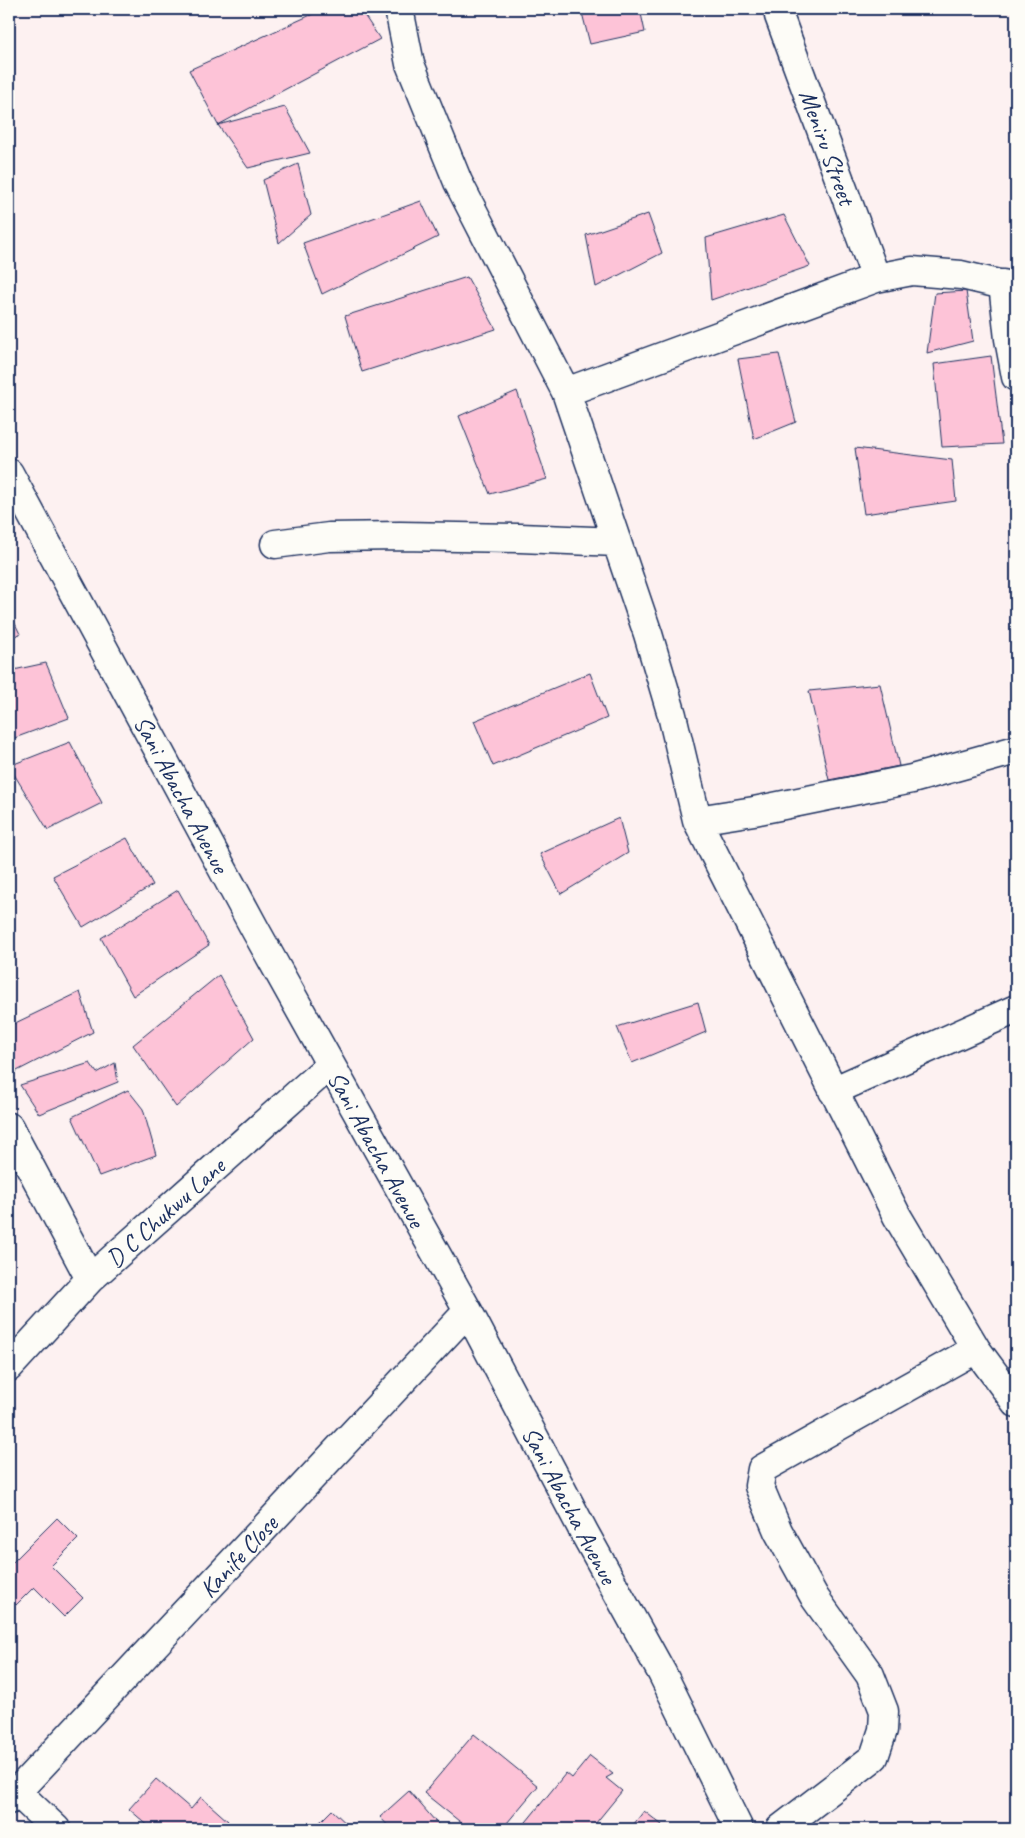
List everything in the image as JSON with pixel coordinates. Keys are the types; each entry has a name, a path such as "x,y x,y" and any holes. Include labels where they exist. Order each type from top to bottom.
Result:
{"street":[{"path":"399,9 410,64 458,182 566,392 648,634 672,715 697,820 897,1216 976,1349 1016,1403"},
{"name":"Meniru Street","path":"779,16 876,278"},
{"path":"566,392 876,278 912,271 961,275 1010,286 1009,339 1016,378"},
{"name":"Sani Abacha Avenue","path":"9,473 242,905 468,1311 584,1532 662,1673 739,1829"},
{"path":"274,544 329,537 400,536 617,542"},
{"path":"697,820 754,812 912,779 1016,750"},
{"path":"833,1091 1016,1009"},
{"name":"D C Chukwu Lane","path":"9,1367 90,1279 330,1065"},
{"path":"9,1127 90,1279"},
{"name":"Kanife Close","path":"13,1796 468,1311"},
{"path":"780,1829 874,1757 883,1730 884,1711 870,1675 815,1598 778,1531 759,1486 762,1469 976,1349"},
{"path":"13,1796 56,1829"}],"building":[{"path":"324,9 360,9 380,39 218,125 189,70"},
{"path":"581,9 640,9 645,32 590,44"},
{"path":"285,107 310,153 248,168 218,125"},
{"path":"298,164 311,215 279,243 263,180"},
{"path":"421,201 438,237 322,294 303,243"},
{"path":"648,214 662,253 596,287 586,235"},
{"path":"784,215 810,266 711,300 706,238"},
{"path":"467,277 496,329 362,372 345,316"},
{"path":"966,291 973,341 927,353 935,293"},
{"path":"779,354 796,422 754,439 738,359"},
{"path":"991,356 1002,444 942,447 934,364"},
{"path":"517,391 547,479 490,494 459,416"},
{"path":"855,448 952,460 956,501 864,514"},
{"path":"9,611 20,634 9,638"},
{"path":"46,663 69,718 9,740 9,671"},
{"path":"590,673 607,718 493,766 474,721"},
{"path":"880,684 899,766 829,780 809,691"},
{"path":"70,742 102,803 48,830 9,766"},
{"path":"619,818 628,853 561,894 540,854"},
{"path":"127,838 153,885 83,927 53,876"},
{"path":"178,890 209,945 133,996 101,938"},
{"path":"219,975 254,1038 176,1107 133,1045"},
{"path":"80,992 93,1032 11,1074 9,1071 9,1026"},
{"path":"698,1002 706,1032 632,1063 617,1027"},
{"path":"90,1063 97,1073 115,1063 118,1082 39,1114 20,1085"},
{"path":"128,1090 143,1109 156,1155 99,1176 72,1117"},
{"path":"57,1518 78,1539 51,1566 83,1598 64,1617 34,1587 16,1605 9,1598 9,1566"},
{"path":"474,1734 538,1786 502,1829 469,1829 424,1793"},
{"path":"590,1756 613,1774 606,1778 622,1791 591,1829 525,1829 522,1827 566,1773 572,1778"},
{"path":"156,1779 191,1809 201,1797 228,1821 221,1829 152,1829 129,1809"},
{"path":"409,1791 442,1829 391,1829 380,1817"},
{"path":"332,1810 352,1829 313,1829"},
{"path":"644,1811 662,1825 659,1829 630,1829"}]}
